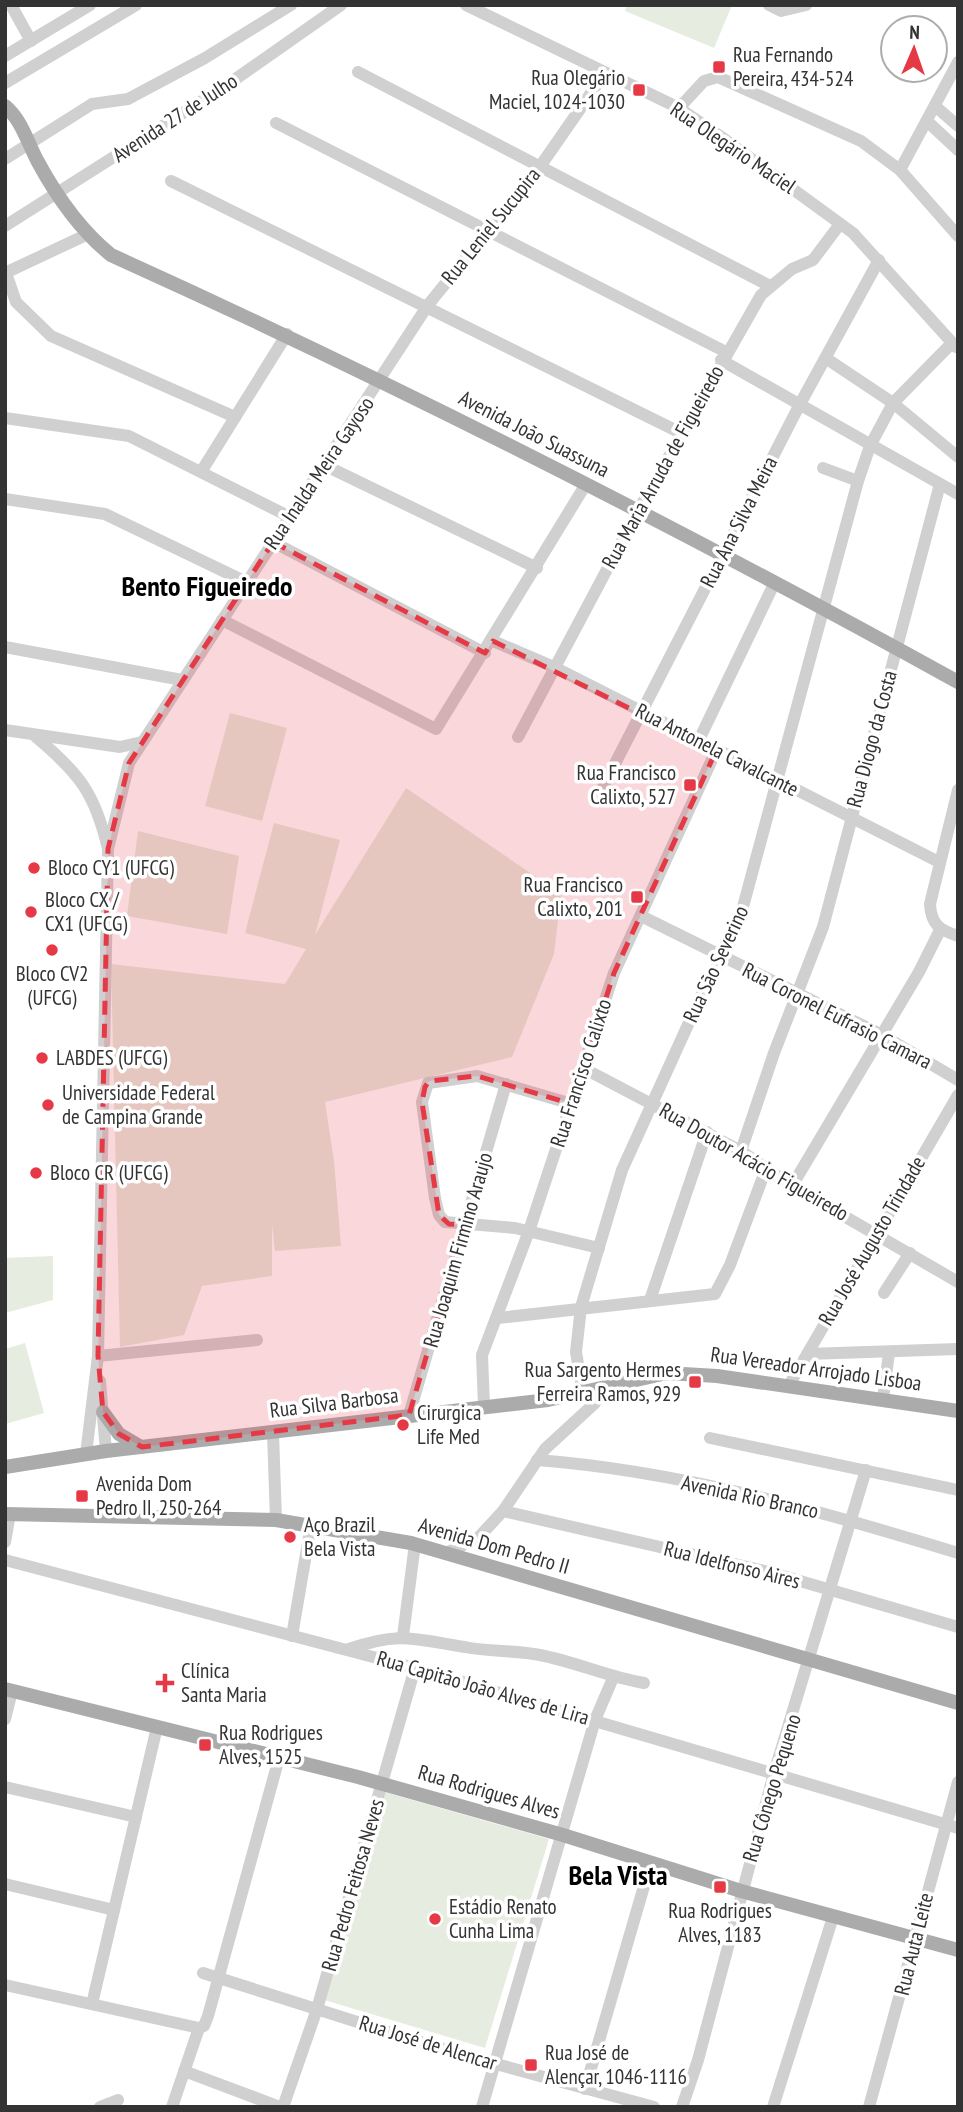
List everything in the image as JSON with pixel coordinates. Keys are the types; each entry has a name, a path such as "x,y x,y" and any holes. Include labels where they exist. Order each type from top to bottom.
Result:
{"main road":[{"name":"Avenida João Suassuna","path":"5,106 16,118 29,145 86,235 111,255 287,334 586,484 958,682"},
{"name":"Rua Silva Barbosa","path":"5,1467 106,1451 273,1433 583,1393 667,1373"},
{"name":"Rua Vereador Arrojado Lisboa","path":"667,1373 717,1376 958,1411"},
{"path":"103,1412 119,1434 142,1447"},
{"name":"Avenida Dom Pedro II","path":"7,1514 276,1520 415,1544 958,1703"},
{"name":"Rua Rodrigues Alves","path":"9,1690 383,1784 651,1861 741,1891 958,1950"}],"street":[{"path":"11,5 31,41"},
{"path":"5,56 90,5"},
{"path":"5,83 136,5"},
{"path":"5,159 92,104 120,102 165,80 291,5"},
{"name":"Avenida 27 de Julho","path":"5,226 305,34 341,5"},
{"name":"Rua Olegário Maciel","path":"466,5 679,108 840,224 879,260 955,346"},
{"path":"769,5 781,11 806,5"},
{"path":"900,170 958,62"},
{"path":"358,72 538,168 770,286"},
{"name":"Rua Leniel Sucupira","path":"381,381 428,305 538,168 606,73"},
{"path":"679,108 704,81 718,77 861,141 900,170 958,236"},
{"path":"935,106 958,126"},
{"path":"928,122 958,150"},
{"path":"276,123 488,230 724,356 870,446 958,494"},
{"path":"171,181 428,305 681,433"},
{"name":"Rua Maria Arruda de Figueiredo","path":"518,737 724,356 770,286 799,264 813,260 840,224"},
{"path":"86,235 5,273 16,302 51,336 235,418"},
{"name":"Rua Ana Silva Meira","path":"603,787 800,404 879,260"},
{"path":"201,472 287,334"},
{"name":"Rua São Severino","path":"583,1393 576,1352 581,1307 622,1170 651,1103 737,929 858,481 870,446 893,403 955,346"},
{"path":"827,359 893,403 958,457"},
{"name":"Rua Inalda Meira Gayoso","path":"108,849 129,763 381,381"},
{"path":"5,418 117,433 290,517"},
{"path":"324,465 537,568"},
{"path":"823,468 858,481"},
{"path":"222,620 436,729 493,641 586,484"},
{"name":"Rua Diogo da Costa","path":"741,1151 774,1053 823,927 940,484"},
{"path":"5,499 105,514 246,582"},
{"path":"273,542 485,653"},
{"path":"698,742 774,584"},
{"name":"Rua Antonela Cavalcante","path":"493,641 554,667 939,862"},
{"path":"5,648 182,680"},
{"path":"5,730 36,737 120,747 142,742"},
{"path":"36,737 64,760 85,784 100,815 108,849 97,1356 86,1454"},
{"path":"64,760 74,740"},
{"path":"120,747 129,763"},
{"name":"Rua Francisco Calixto","path":"484,1406 480,1361 529,1231 614,973 716,751"},
{"path":"958,790 955,817 939,862 930,904 934,923 940,930 958,936"},
{"path":"100,815 116,815"},
{"name":"Rua Coronel Eufrasio Camara","path":"640,916 882,1035 958,1080"},
{"path":"792,1186 882,1035 940,930"},
{"name":"Rua Doutor Acácio Figueiredo","path":"583,1068 741,1151 767,1166 792,1186 958,1282"},
{"path":"572,1104 477,1076 428,1083 422,1102 439,1215 449,1224 529,1231 599,1248"},
{"name":"Rua Joaquim Firmino Araujo","path":"409,1415 506,1084"},
{"name":"Rua José Augusto Trindade","path":"788,1387 875,1232 958,1095"},
{"path":"650,1300 707,1132"},
{"path":"498,1318 715,1294 730,1265 767,1166"},
{"path":"884,1293 910,1253"},
{"path":"97,1356 257,1340"},
{"path":"807,1354 958,1349"},
{"path":"883,1399 889,1353"},
{"path":"97,1356 106,1451"},
{"path":"449,1552 478,1538 503,1511 556,1436 594,1403 601,1390"},
{"path":"273,1433 276,1520"},
{"path":"710,1438 958,1490"},
{"name":"Avenida Rio Branco","path":"537,1461 717,1488 852,1520 958,1553"},
{"name":"Rua Cônego Pequeno","path":"682,2107 698,2060 774,1773 866,1470"},
{"name":"Rua Idelfonso Aires","path":"503,1511 769,1572 958,1627"},
{"path":"5,1542 7,1514"},
{"path":"292,1636 311,1525"},
{"path":"403,1636 415,1544"},
{"name":"Rua Capitão João Alves de Lira","path":"5,1560 349,1649 952,1826"},
{"path":"349,1649 386,1637 403,1636 467,1648 538,1654 612,1678 644,1683"},
{"name":"Rua Pedro Feitosa Neves","path":"283,2105 317,2009 415,1668"},
{"path":"482,2107 595,1720 612,1678"},
{"path":"5,1719 9,1690"},
{"path":"92,2004 157,1727"},
{"path":"5,1985 193,2027 204,2026 279,1758"},
{"name":"Rua Auta Leite","path":"869,2107 916,1938 952,1826 958,1782"},
{"path":"5,1787 136,1817"},
{"path":"585,2089 651,1861"},
{"path":"5,1884 114,1910"},
{"path":"773,2107 833,1917"},
{"name":"Rua José de Alencar","path":"203,1973 493,2063 654,2107"},
{"path":"172,2107 184,2071 193,2027"},
{"path":"184,2071 283,2105"},
{"path":"100,2107 118,2100"}],"highlighted area":[{"path":"273,542 485,653 493,641 716,751 614,973 572,1104 477,1076 429,1081 425,1087 422,1102 439,1215 449,1224 465,1225 409,1415 142,1447 119,1434 103,1412 98,1356 108,849 129,763"}],"shaded area":[{"path":"627,5 732,5 714,48 625,11"},
{"path":"230,713 287,728 262,821 205,806"},
{"path":"406,788 561,894 554,954 512,1057 325,1102 334,1161 341,1246 275,1251 272,1224 272,1276 202,1286 184,1335 120,1347 111,964 285,984 306,949 245,933 274,823 340,840 315,935"},
{"path":"138,831 239,856 227,934 127,916"},
{"path":"53,1256 53,1300 5,1313 5,1258"},
{"path":"25,1343 44,1413 5,1424 5,1349"},
{"name":"Estádio Renato Cunha Lima","path":"384,1792 549,1839 485,2048 321,1999"}],"place":[{"name":"Rua Fernando Pereira, 434-524","path":"719,67"},
{"name":"Rua Olegário Maciel, 1024-1030","path":"639,90"},
{"name":"Rua Francisco Calixto, 527","path":"690,785"},
{"name":"Bloco CY1 (UFCG)","path":"34,868"},
{"name":"Rua Francisco Calixto, 201","path":"637,897"},
{"name":"Bloco CX / CX1 (UFCG)","path":"31,912"},
{"name":"Bloco CV2 (UFCG)","path":"52,950"},
{"name":"LABDES (UFCG)","path":"42,1058"},
{"name":"Universidade Federal de Campina Grande","path":"48,1105"},
{"name":"Bloco CR (UFCG)","path":"36,1173"},
{"name":"Rua Sargento Hermes Ferreira Ramos, 929","path":"695,1382"},
{"name":"Cirurgica Life Med","path":"403,1425"},
{"name":"Avenida Dom Pedro II, 250-264","path":"82,1496"},
{"name":"Aço Brazil Bela Vista","path":"290,1537"},
{"name":"Clínica Santa Maria","path":"165,1683"},
{"name":"Rua Rodrigues Alves, 1525","path":"205,1745"},
{"name":"Rua Rodrigues Alves, 1183","path":"720,1887"},
{"name":"Estádio Renato Cunha Lima","path":"435,1919"},
{"name":"Rua José de Alençar, 1046-1116","path":"531,2065"}],"district":[{"name":"Bento Figueiredo","path":"207,586"},
{"name":"Bela Vista","path":"618,1875"}]}
